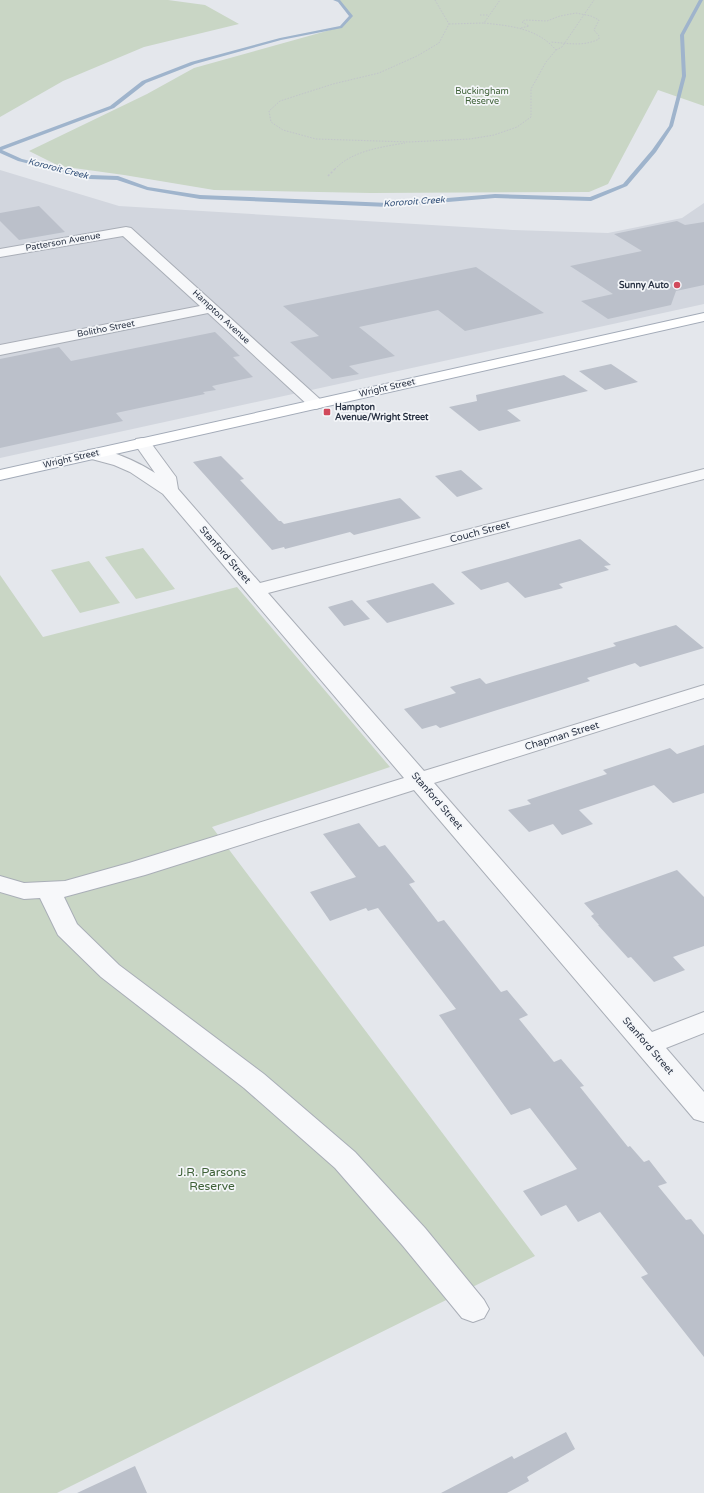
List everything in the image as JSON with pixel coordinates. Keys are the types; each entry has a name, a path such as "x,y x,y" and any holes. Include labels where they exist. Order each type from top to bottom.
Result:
{"main road":[{"name":"Wright Street","path":"0,475 704,317"}],"street":[{"name":"Patterson Avenue","path":"0,253 126,231"},
{"name":"Hampton Avenue","path":"126,231 316,404"},
{"name":"Bolitho Street","path":"0,350 211,308"},
{"name":"Stanford Street","path":"142,443 167,477 170,490"},
{"name":"Stanford Street","path":"94,454 120,461 136,468 170,490 704,1111"},
{"name":"Couch Street","path":"256,590 704,474"},
{"name":"Chapman Street","path":"0,884 24,891 65,889 125,873 704,691"},
{"path":"48,890 68,929 110,970 254,1081 345,1160 414,1237 473,1309"},
{"path":"647,1045 704,1022"}],"path":[{"path":"435,0 449,24"},
{"path":"484,23 500,0"},
{"path":"449,24 439,43 417,56 379,73 333,84 280,101 269,111 271,122 283,130 316,139 409,142 494,135 517,127 531,117 531,89 546,62 556,50 562,48 594,0"},
{"path":"520,28 529,26 522,22 524,20 553,20 560,15 584,14 599,20 594,30 598,34 599,39 590,43 564,44 550,42"},
{"path":"480,15 489,15"},
{"path":"449,24 484,23 520,28 536,33 550,42 556,50"},
{"path":"328,176 341,163 354,156 375,149 409,142"}],"shaded area":[{"path":"0,170 119,206 513,230 608,233 682,218 704,203 704,304 0,458"}],"green space":[{"path":"0,0 168,0 205,5 239,24 144,47 63,81 0,117"},
{"name":"Buckingham Reserve","path":"335,0 704,0 704,106 658,90 608,184 589,192 371,193 214,190 59,166 29,151 147,94 194,68 341,27 351,16 339,1"},
{"path":"143,548 175,589 136,599 105,557"},
{"path":"89,561 120,603 80,613 51,570"},
{"name":"J.R. Parsons Reserve","path":"0,575 43,637 237,587 390,767 212,827 535,1256 57,1493 0,1493"}],"building":[{"path":"39,206 65,232 19,240 0,221 0,213"},
{"path":"677,221 685,225 704,222 704,285 676,291 671,305 608,319 581,301 613,294 570,266 642,251 614,234"},
{"path":"476,267 544,313 465,331 438,310 359,327 395,356 349,366 359,374 332,379 290,342 319,336 283,306"},
{"path":"215,332 240,356 233,357 253,377 212,386 216,390 203,392 205,394 116,413 123,421 0,448 0,359 59,347 71,361"},
{"path":"611,364 638,382 605,390 579,371"},
{"path":"564,375 588,391 507,410 521,421 479,431 449,407 477,401 476,395"},
{"path":"221,456 244,479 240,480 279,521 284,524 400,498 421,518 354,535 350,532 285,549 284,547 272,550 193,462"},
{"path":"461,470 483,489 457,497 435,476"},
{"path":"580,539 611,565 604,566 609,570 559,584 563,588 525,598 508,582 481,590 461,572"},
{"path":"433,583 455,604 387,623 366,601"},
{"path":"352,600 370,619 344,626 328,607"},
{"path":"676,625 704,648 640,667 635,663 587,678 590,681 440,728 436,725 422,729 404,709 456,693 450,687 480,678 486,684 616,646 613,643"},
{"path":"704,745 704,793 673,803 654,785 579,810 593,824 562,835 553,824 529,832 508,810 531,804 527,800 607,774 603,770 670,748 677,754"},
{"path":"359,823 379,847 385,845 415,882 409,884 438,922 444,920 501,992 507,990 528,1015 519,1019 554,1062 561,1059 584,1086 580,1087 628,1147 630,1146 644,1162 649,1160 667,1183 658,1186 686,1220 691,1219 704,1235 704,1357 641,1277 648,1274 600,1212 578,1222 566,1205 541,1216 523,1191 577,1169 530,1108 511,1115 439,1015 456,1009 378,908 368,911 366,908 330,921 310,892 356,877 323,834"},
{"path":"677,870 704,897 704,946 673,957 685,970 654,982 631,957 628,958 598,925 591,916 594,914 584,903"},
{"path":"566,1432 575,1449 527,1477 529,1481 507,1493 441,1493 512,1456 514,1459"},
{"path":"135,1466 147,1493 77,1493"}],"waterway":[{"name":"Kororoit Creek","path":"0,149 112,107 144,82 193,63 280,39 341,27 351,16 339,1 335,0"},
{"name":"Kororoit Creek","path":"0,151 20,160 90,177 118,178 147,188 200,197 389,205 495,196 591,199 625,185 654,151 671,126 684,76 682,35 701,0"}],"place":[{"name":"Sunny Auto","path":"677,285"},
{"name":"Hampton Avenue/Wright Street","path":"327,412"}]}
